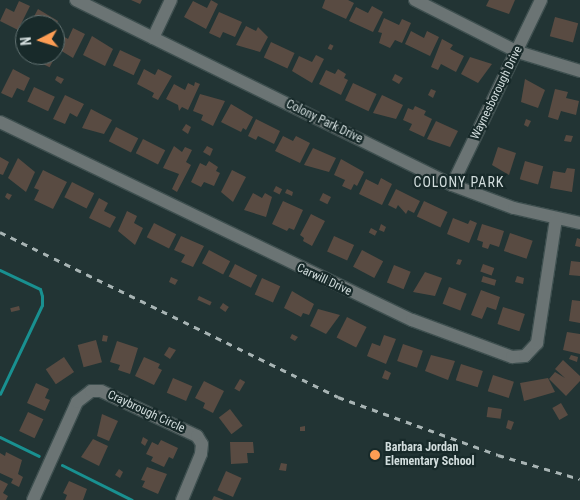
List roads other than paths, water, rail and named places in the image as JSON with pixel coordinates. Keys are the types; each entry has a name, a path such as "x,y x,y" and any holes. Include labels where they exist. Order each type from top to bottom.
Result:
{"street":[{"name":"Colony Park Drive","path":"76,0 452,185 514,208 580,223"},
{"path":"153,38 171,0"},
{"path":"415,0 518,52 580,71"},
{"name":"Waynesborough Drive","path":"452,185 518,52 541,0"},
{"name":"Carwill Drive","path":"0,122 412,320 512,357 526,356 537,343 556,219"},
{"name":"Craybrough Circle","path":"33,500 77,402 92,391 101,391 197,436 202,444 201,454 182,500"}],"waterway":[{"path":"0,270 40,289 42,296 42,305 0,394"},
{"path":"0,437 39,456"},
{"path":"62,465 132,500"}],"railway":[{"path":"0,232 338,397 498,455 580,479"}],"place":[{"name":"Barbara Jordan Elementary School","path":"375,455"}],"district":[{"name":"COLONY PARK","path":"459,182"}]}
